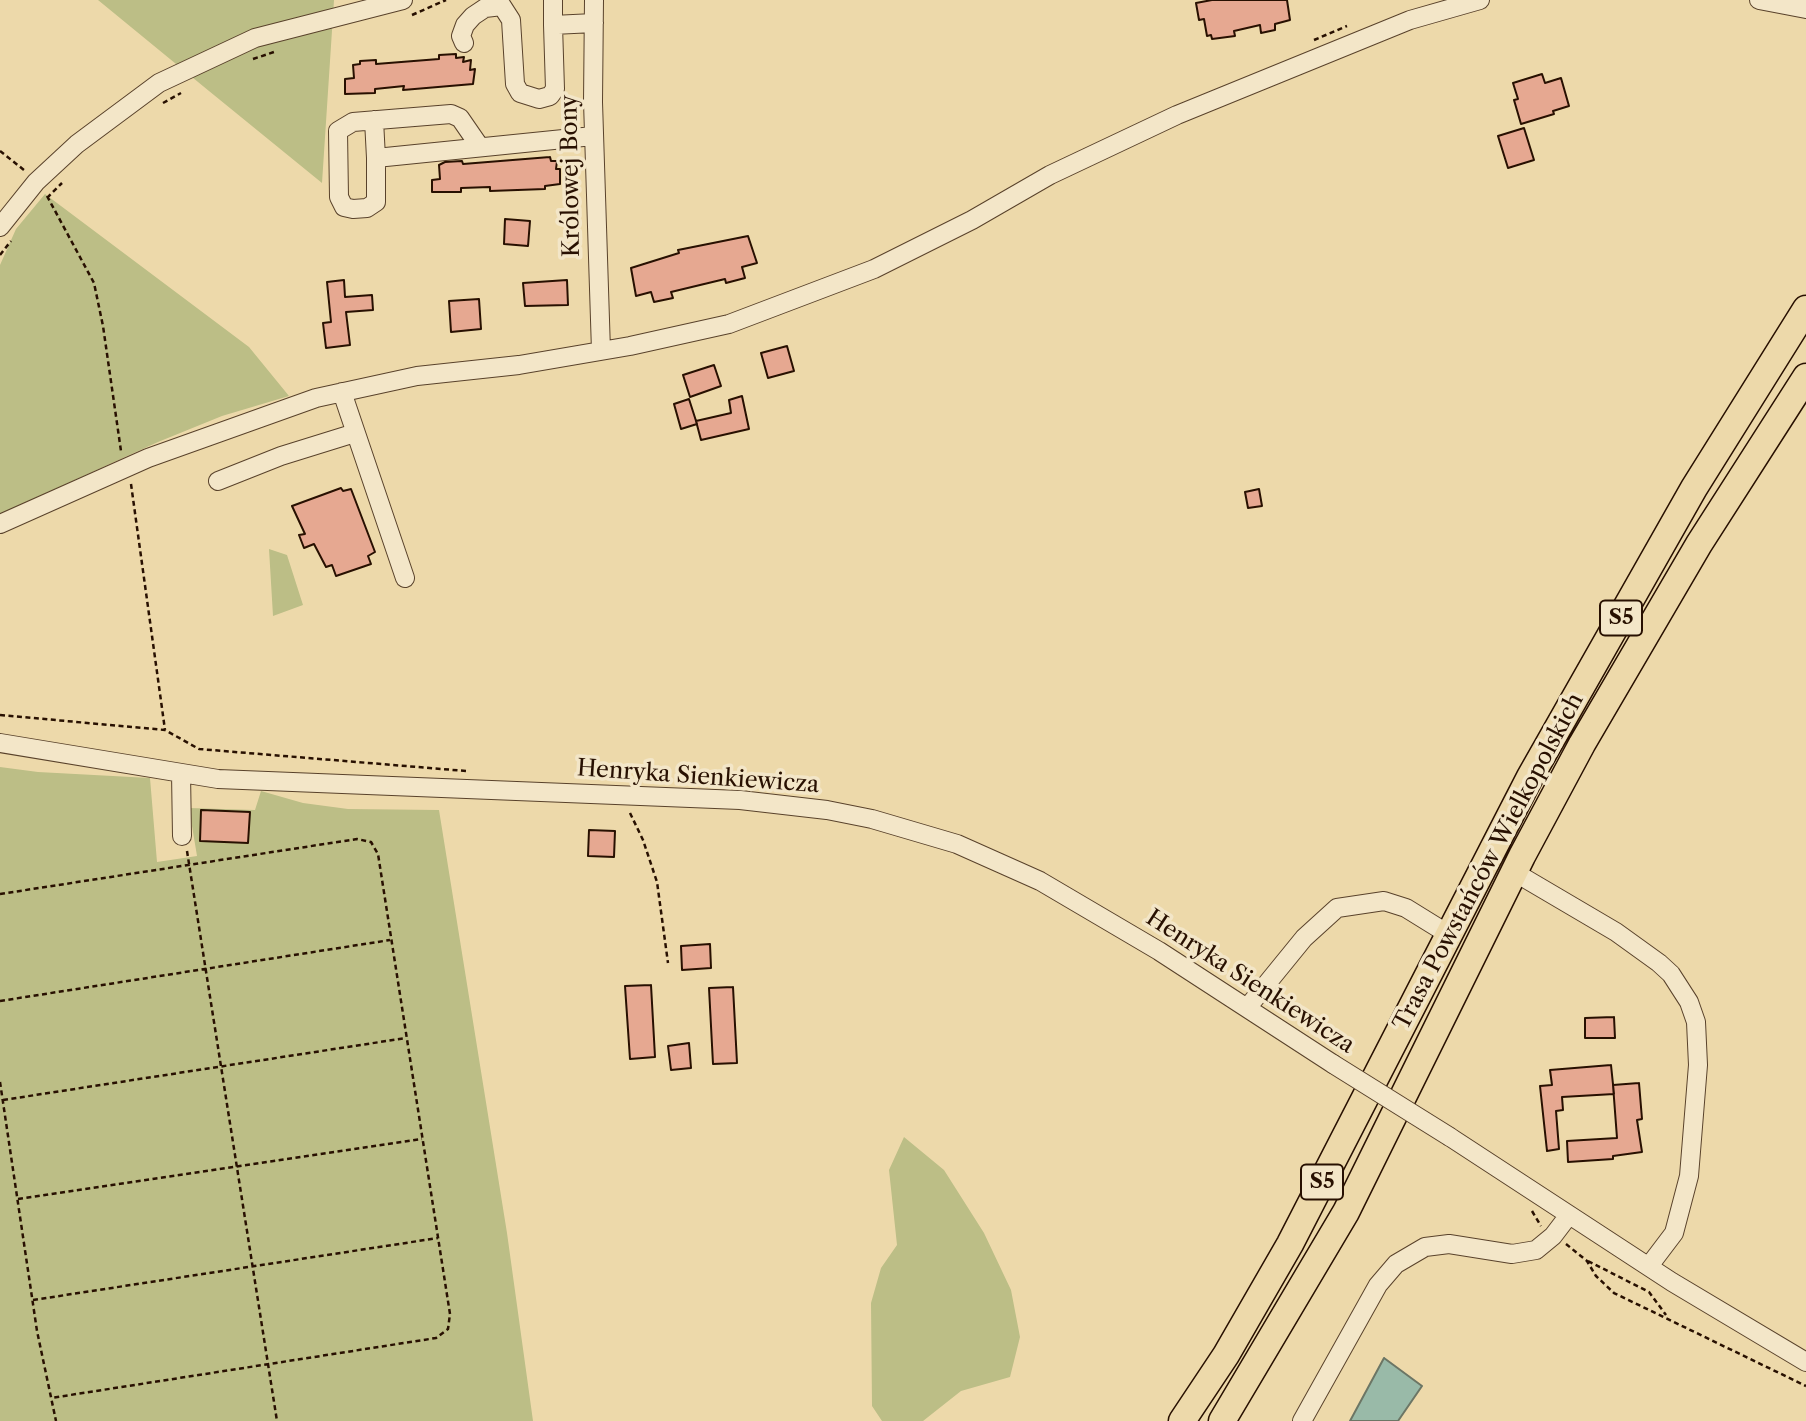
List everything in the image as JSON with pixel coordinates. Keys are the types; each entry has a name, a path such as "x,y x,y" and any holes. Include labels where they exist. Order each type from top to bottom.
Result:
{"highway":[{"name":"Trasa Powstańców Wielkopolskich","path":"1182,1421 1226,1354 1290,1244 1530,777 1694,488 1806,309"},
{"name":"Trasa Powstańców Wielkopolskich","path":"1222,1421 1346,1212 1514,872 1582,744 1699,544 1806,377"}],"street":[{"path":"464,43 461,36 465,25 473,16 485,8 502,6 511,20 515,84 520,93 539,99 550,96 555,89 552,0"},
{"name":"Królowej Bony","path":"594,0 593,136 601,351"},
{"path":"0,524 125,467 272,412 342,392 417,376 601,351 729,324 861,274 919,248 1109,145 1410,20 1480,0"},
{"path":"1759,0 1806,9"},
{"path":"7,232 36,183 77,144 159,83 255,37 405,8"},
{"path":"554,25 594,23"},
{"path":"374,120 376,202 367,208 344,207 339,197 338,131 353,122 374,120 450,114 460,118 480,147"},
{"path":"376,158 593,136"},
{"path":"342,392 405,578"},
{"path":"218,481 281,456 355,433"},
{"name":"Henryka Sienkiewicza","path":"0,743 218,779 740,800 827,810 897,826 957,844 1078,902 1649,1266 1806,1362"},
{"path":"181,773 183,836"},
{"path":"1514,872 1616,932 1659,963 1682,989 1693,1012 1698,1065 1689,1176 1674,1233 1649,1266"},
{"path":"1247,1008 1304,938 1337,908 1384,901 1406,908 1447,934"},
{"path":"1302,1421 1378,1285 1396,1264 1425,1247 1449,1244 1488,1252 1523,1253 1536,1250 1553,1236 1569,1215"}],"path":[{"path":"405,8 446,0"},
{"path":"1310,42 1340,27 1352,26"},
{"path":"250,60 286,48"},
{"path":"158,106 181,93"},
{"path":"42,203 64,180"},
{"path":"48,197 94,284 125,467 130,478 165,730"},
{"path":"0,255 7,232"},
{"path":"0,715 165,730 199,750 470,771"},
{"path":"614,794 633,816 647,850 657,882 668,963"},
{"path":"183,836 191,865 277,1421"},
{"path":"0,894 365,838 374,846 378,854 451,1322 443,1335 427,1340 51,1398"},
{"path":"0,1001 390,940"},
{"path":"3,1100 406,1038"},
{"path":"0,1082 33,1300 56,1421"},
{"path":"18,1199 422,1139"},
{"path":"1530,1208 1536,1220 1587,1261 1614,1293 1806,1386"},
{"path":"33,1300 438,1238"},
{"path":"1587,1261 1594,1261 1649,1292 1668,1318"}],"green space":[{"path":"98,0 334,0 322,183 209,91"},
{"path":"45,194 249,347 289,396 222,416 158,442 0,514 0,265 16,229"},
{"path":"269,549 287,555 303,605 273,616"},
{"path":"0,767 38,772 150,778 157,862 197,856 189,808 255,810 261,791 303,803 348,809 439,810 507,1233 533,1421 0,1421"},
{"path":"904,1137 944,1170 984,1233 1011,1290 1020,1337 1010,1377 961,1391 923,1421 882,1421 872,1406 871,1303 881,1268 897,1245 889,1170"}],"shaded area":[{"path":"1384,1358 1422,1386 1398,1421 1350,1421"}],"building":[{"path":"1212,0 1287,0 1290,20 1275,24 1275,30 1261,33 1260,25 1234,31 1235,36 1212,39 1211,35 1207,36 1204,19 1199,20 1196,3"},
{"path":"456,54 456,58 464,57 463,62 471,60 470,70 475,69 473,84 403,90 404,86 375,89 375,93 345,94 345,79 354,78 353,65 360,64 360,61 376,60 376,64 439,59 439,55"},
{"path":"1542,74 1545,83 1561,78 1569,106 1553,111 1554,114 1521,124 1514,100 1518,99 1513,83"},
{"path":"1524,128 1534,160 1508,168 1498,136"},
{"path":"550,157 551,161 557,161 556,169 560,169 560,184 545,186 545,189 490,191 490,187 461,188 461,192 432,192 432,180 440,179 439,165 445,162 462,161 463,164"},
{"path":"505,219 530,221 528,246 504,244"},
{"path":"748,236 757,263 742,267 745,278 726,283 725,279 671,292 673,298 654,302 651,292 636,296 631,268 679,253 678,250"},
{"path":"344,280 345,297 372,295 373,310 346,312 350,345 326,348 323,323 331,322 327,282"},
{"path":"567,280 568,305 525,306 523,283"},
{"path":"479,299 481,329 451,332 449,301"},
{"path":"787,346 794,371 768,378 761,353"},
{"path":"714,365 721,386 690,397 683,375"},
{"path":"742,396 749,429 701,440 696,421 731,413 729,400"},
{"path":"689,399 697,424 681,429 674,404"},
{"path":"341,488 343,491 351,489 375,552 368,556 371,564 336,576 332,565 326,567 314,544 304,548 299,535 305,534 292,506"},
{"path":"1259,489 1262,506 1248,508 1245,492"},
{"path":"201,810 250,812 248,843 200,841"},
{"path":"589,830 615,831 614,857 588,856"},
{"path":"710,944 711,968 682,970 681,946"},
{"path":"651,985 655,1057 630,1059 625,986"},
{"path":"733,987 737,1063 713,1064 709,988"},
{"path":"1614,1017 1615,1038 1585,1038 1585,1018"},
{"path":"689,1043 691,1068 671,1070 668,1046"},
{"path":"1611,1065 1614,1094 1562,1097 1563,1110 1556,1111 1559,1149 1547,1151 1540,1086 1552,1085 1550,1070"},
{"path":"1639,1083 1642,1119 1637,1120 1642,1152 1613,1156 1613,1159 1568,1162 1567,1141 1617,1138 1613,1085"}]}
